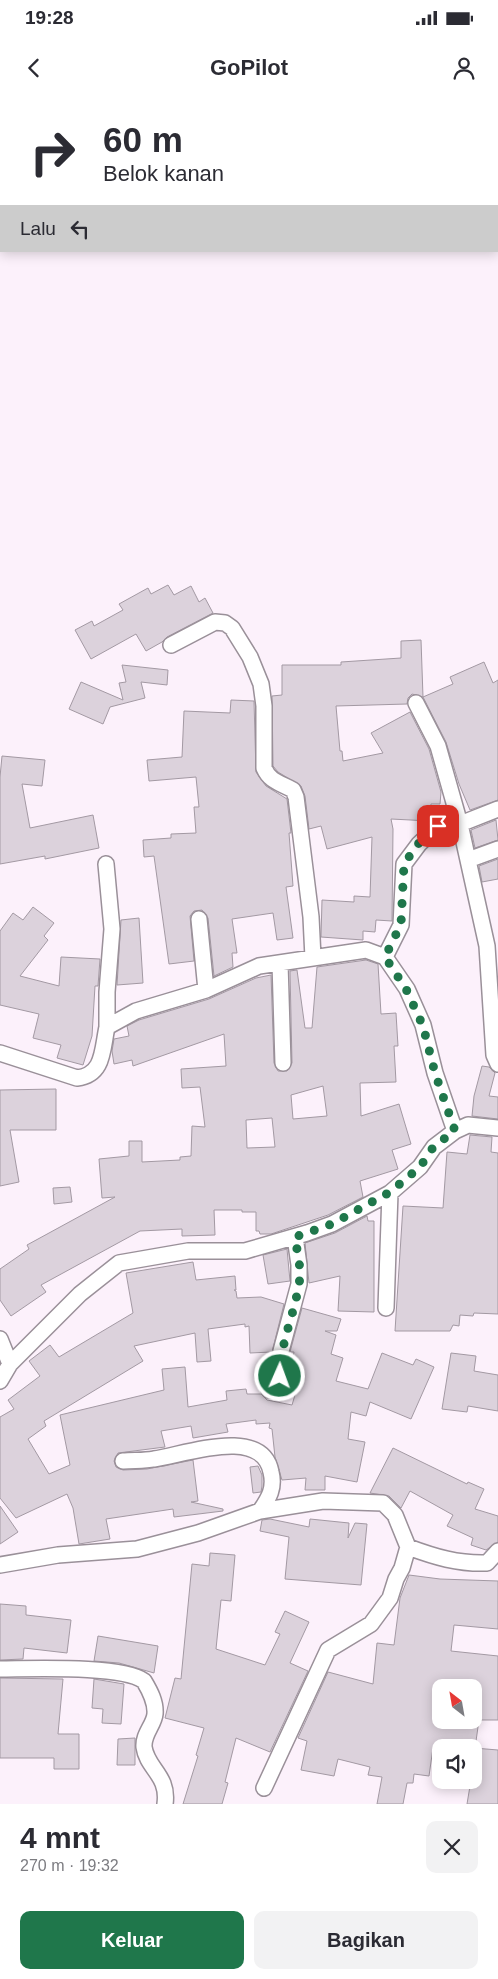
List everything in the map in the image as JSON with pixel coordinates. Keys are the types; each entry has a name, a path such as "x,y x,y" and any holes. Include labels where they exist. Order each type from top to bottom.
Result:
{"street":[{"path":"171,645 215,622 225,623 232,628 250,657 262,691 264,768 267,776 276,783 293,790 296,797 311,918 313,958"},
{"path":"416,703 438,746 460,824 487,946 494,1055 498,1064"},
{"path":"385,957 401,924 404,864 418,844 438,826 460,824 498,808"},
{"path":"468,860 498,849"},
{"path":"0,1053 77,1078 88,1077 98,1069 107,1027 107,992 112,929 106,864"},
{"path":"199,920 206,990"},
{"path":"107,1027 136,1011 206,990 259,966 366,950 385,957 406,989 423,1026 435,1073 455,1131"},
{"path":"280,963 283,1063"},
{"path":"0,1382 10,1364 80,1294 119,1263 188,1251 245,1251 332,1224 390,1192 420,1167 434,1146 455,1131 468,1126 498,1128"},
{"path":"386,1308 390,1192"},
{"path":"269,1390 280,1376 281,1351 299,1284 300,1265 295,1237"},
{"path":"0,1339 10,1364"},
{"path":"123,1461 154,1459 221,1446 238,1446 252,1449 264,1457 271,1468 273,1483 269,1498 260,1511"},
{"path":"0,1565 58,1555 137,1549 198,1533 260,1511 323,1501 382,1503 395,1515 408,1547 390,1598 371,1624 328,1650 264,1788"},
{"path":"408,1547 436,1558 464,1563 487,1562 498,1551"},
{"path":"0,1668 100,1671 129,1675 144,1681 154,1699 155,1715 146,1734 144,1748 166,1785 165,1804"}],"building":[{"path":"168,585 174,595 191,586 199,602 205,598 213,613 167,637 146,651 136,634 91,659 75,630 92,621 94,626 123,610 119,604 148,588 151,594"},
{"path":"421,640 423,697 412,694 408,698 407,704 336,706 340,751 342,751 343,761 383,753 371,733 410,712 429,749 441,792 440,804 431,804 430,821 391,819 393,829 392,921 376,920 375,932 363,931 363,940 321,937 322,900 354,902 354,896 370,897 372,837 327,849 321,826 309,829 305,796 301,786 278,772 273,766 272,696 282,695 282,665 341,665 341,662 401,658 401,641"},
{"path":"484,662 493,683 498,680 498,800 470,810 459,784 446,742 423,697 453,684 450,677"},
{"path":"122,665 168,670 167,685 141,682 145,698 110,707 103,724 69,709 81,682 123,700 119,683 126,682"},
{"path":"231,700 254,701 256,772 266,786 287,799 291,833 289,833 293,886 286,887 293,938 277,940 273,913 232,919 237,953 232,953 233,967 214,976 208,918 202,910 194,911 190,916 194,961 169,964 154,856 144,857 143,840 171,838 171,834 196,833 194,807 199,807 196,777 149,781 147,760 182,757 184,711 230,713"},
{"path":"2,756 45,760 42,786 22,784 30,828 93,815 99,848 45,859 45,856 0,864 0,777"},
{"path":"496,820 498,840 475,848 471,830"},
{"path":"498,859 498,879 482,882 479,866"},
{"path":"33,907 54,923 44,936 48,940 20,976 59,986 61,957 100,959 98,986 95,986 92,1036 83,1065 57,1058 61,1045 33,1038 39,1014 0,1005 0,931 13,913 23,920"},
{"path":"139,918 143,983 117,985 121,920"},
{"path":"366,960 378,964 381,1014 396,1013 398,1046 394,1046 396,1082 360,1083 361,1116 399,1104 411,1144 392,1150 398,1169 360,1181 363,1197 328,1215 271,1234 260,1234 259,1231 256,1231 256,1212 242,1212 242,1210 214,1210 215,1235 182,1236 182,1229 140,1231 41,1285 46,1292 11,1316 0,1300 0,1269 29,1249 27,1245 115,1197 102,1198 99,1159 129,1156 129,1141 142,1141 142,1162 180,1160 180,1157 191,1156 192,1126 205,1127 200,1087 182,1088 181,1069 226,1066 224,1034 133,1066 132,1060 114,1064 112,1051 114,1039 129,1036 127,1026 139,1020 209,999 256,978 271,975 274,1063 278,1071 287,1071 292,1063 290,971 297,970 305,1028 312,1028 317,967","holes":["323,1086 327,1116 293,1119 291,1095","272,1118 275,1147 247,1148 246,1120"]},
{"path":"482,1066 489,1067 495,1073 489,1096 498,1097 498,1119 472,1116 474,1096"},
{"path":"56,1089 56,1130 10,1130 19,1182 0,1186 0,1090"},
{"path":"470,1135 492,1137 491,1152 498,1153 498,1314 474,1313 473,1316 460,1315 459,1326 453,1325 450,1331 395,1331 403,1206 443,1208 447,1152 467,1154"},
{"path":"70,1187 72,1202 54,1204 53,1188"},
{"path":"367,1216 368,1221 374,1221 374,1312 338,1311 340,1276 309,1283 305,1243 335,1233"},
{"path":"287,1249 290,1281 268,1284 263,1255"},
{"path":"193,1262 196,1280 235,1276 236,1290 234,1290 236,1291 237,1298 261,1297 284,1304 272,1352 250,1353 249,1326 245,1327 245,1324 208,1329 211,1361 197,1362 195,1333 134,1346 143,1361 44,1421 46,1426 28,1439 49,1474 70,1465 60,1415 164,1390 162,1369 185,1367 188,1407 227,1400 226,1391 246,1389 247,1394 261,1394 267,1400 292,1405 300,1378 289,1375 294,1352 290,1352 302,1308 341,1319 337,1331 325,1331 336,1335 331,1354 343,1358 336,1381 368,1389 382,1353 413,1365 416,1359 434,1367 411,1419 370,1402 366,1416 351,1412 348,1439 365,1442 357,1482 325,1476 325,1490 305,1490 306,1478 282,1480 275,1457 272,1429 269,1428 270,1423 256,1424 256,1420 226,1424 228,1432 193,1438 191,1426 161,1431 165,1447 118,1453 114,1461 116,1467 123,1470 147,1469 193,1460 198,1501 191,1502 223,1509 223,1511 174,1517 173,1509 106,1519 110,1539 79,1544 73,1508 67,1494 16,1518 0,1498 0,1417 14,1409 8,1400 40,1376 29,1361 50,1345 59,1357 133,1313 126,1273"},
{"path":"451,1353 476,1356 474,1371 498,1375 498,1411 468,1406 467,1412 442,1409"},
{"path":"393,1448 467,1484 468,1482 484,1489 475,1509 498,1516 498,1542 486,1550 471,1545 473,1538 447,1526 453,1515 410,1491 401,1508 389,1496 370,1493"},
{"path":"258,1466 262,1475 261,1492 253,1493 250,1467"},
{"path":"0,1506 18,1532 0,1544"},
{"path":"270,1519 309,1527 310,1519 349,1523 348,1538 355,1523 367,1524 361,1585 285,1579 289,1537 260,1531 262,1520"},
{"path":"210,1553 235,1555 231,1601 221,1600 216,1649 265,1665 280,1634 275,1632 285,1611 309,1622 290,1663 308,1671 270,1752 236,1738 225,1782 228,1783 222,1804 183,1804 198,1756 196,1755 204,1728 165,1718 175,1678 181,1679 192,1564 209,1566"},
{"path":"409,1575 440,1579 498,1581 498,1629 454,1625 451,1651 498,1656 498,1720 482,1720 482,1679 432,1679 432,1729 478,1729 476,1739 432,1739 429,1776 414,1774 413,1783 407,1783 403,1804 377,1804 382,1777 368,1775 370,1767 338,1759 334,1776 301,1770 307,1741 298,1738 328,1672 373,1684 377,1643 394,1645 400,1598"},
{"path":"0,1604 26,1606 26,1615 71,1620 67,1653 24,1648 23,1659 0,1660"},
{"path":"98,1636 158,1646 154,1673 119,1663 94,1661"},
{"path":"0,1678 63,1679 58,1734 79,1734 79,1769 54,1769 54,1758 0,1758"},
{"path":"94,1679 124,1684 121,1724 102,1723 103,1709 92,1708"},
{"path":"135,1738 135,1765 117,1765 118,1739"},
{"path":"482,1749 498,1750 498,1804 467,1804 470,1789 482,1789"}],"route":[{"path":"280,1376 281,1351 299,1284 300,1265 295,1237 332,1224 357,1208 390,1192 420,1167 434,1146 455,1131 435,1073 423,1026 406,989 385,957 401,924 404,864 418,844 438,826"}]}
